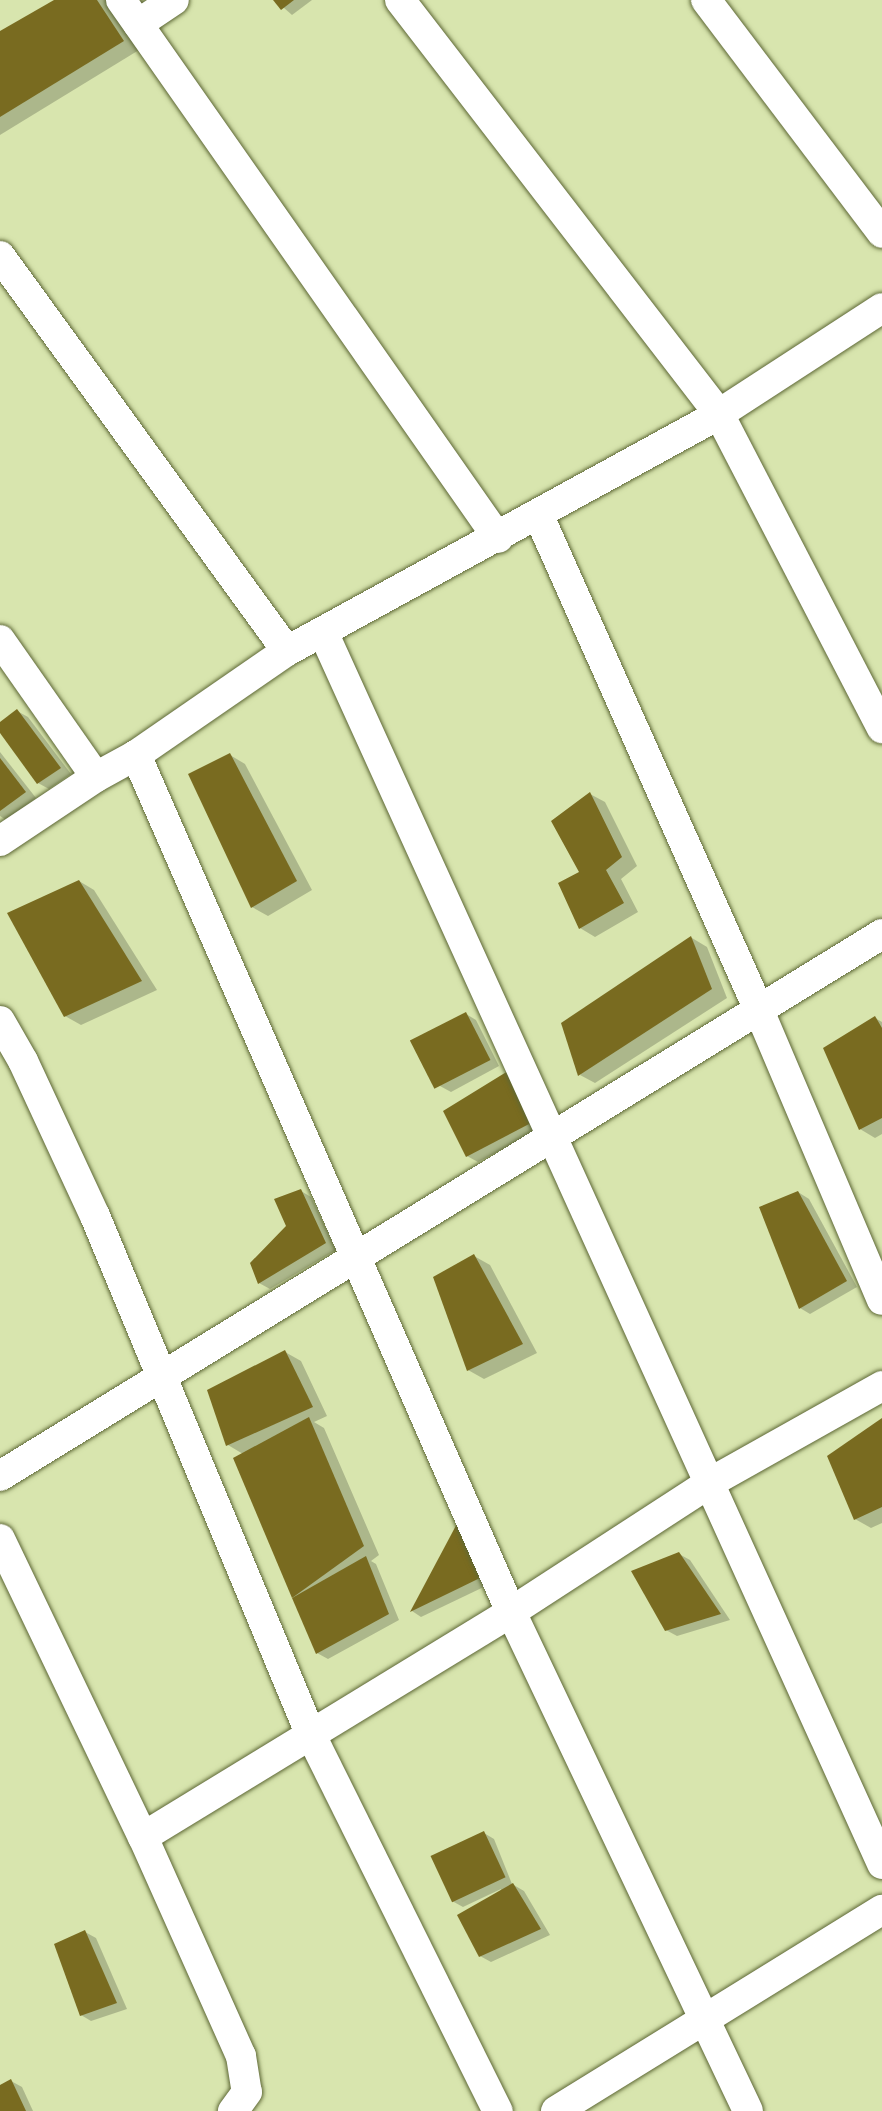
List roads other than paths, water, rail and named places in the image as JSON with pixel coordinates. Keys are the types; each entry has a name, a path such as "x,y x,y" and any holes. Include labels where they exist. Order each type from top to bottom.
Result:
{"street":[{"path":"121,0 498,538"},
{"path":"138,24 174,0"},
{"path":"400,0 719,414 882,728"},
{"path":"706,0 882,233"},
{"path":"0,256 287,651"},
{"path":"0,841 96,777 136,755 287,651 498,538 719,414 882,308"},
{"path":"538,514 758,1008 882,1300"},
{"path":"323,632 555,1136 882,1864"},
{"path":"0,640 96,777"},
{"path":"136,755 511,1612 748,2111"},
{"path":"0,1476 555,1136 758,1008 882,934"},
{"path":"0,1021 23,1061 95,1216 310,1733 498,2111"},
{"path":"143,1837 511,1612 711,1482 882,1386"},
{"path":"0,1539 143,1837 241,2056 247,2092 233,2111"},
{"path":"556,2111 882,1910"}]}
